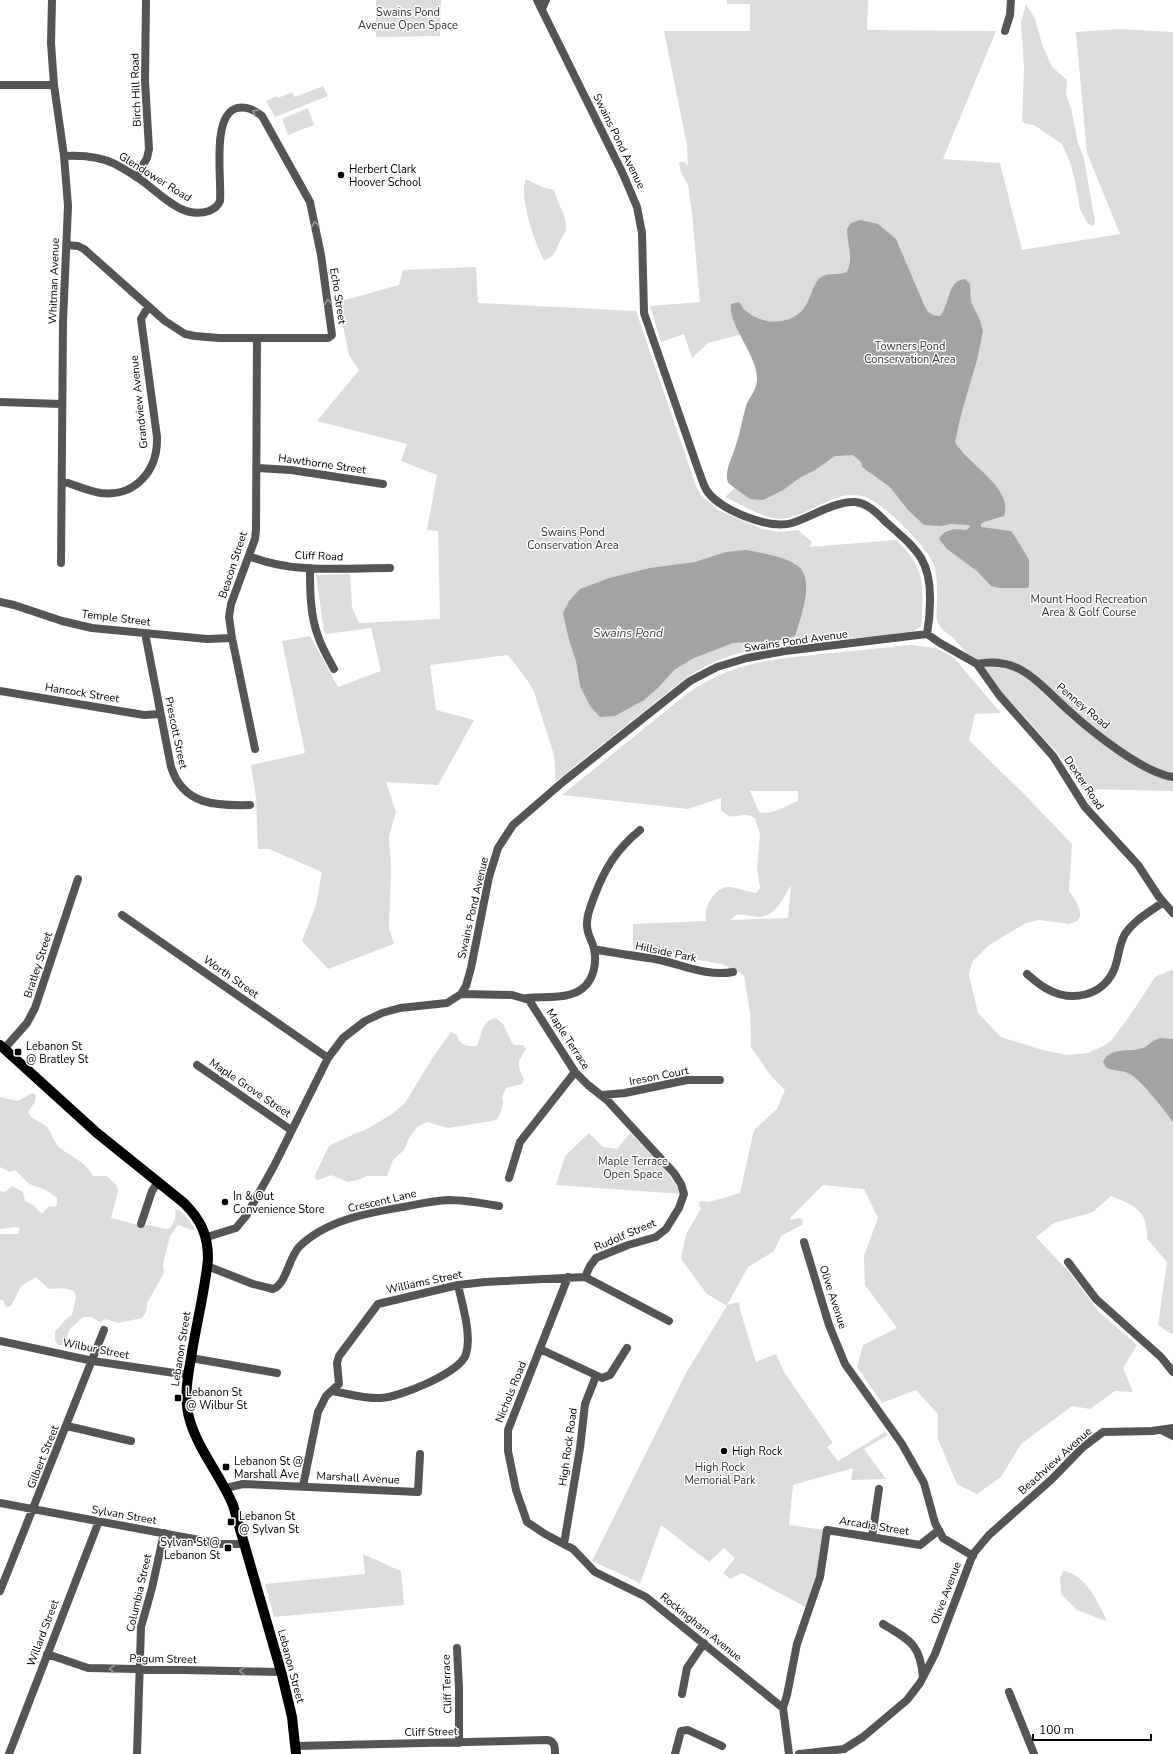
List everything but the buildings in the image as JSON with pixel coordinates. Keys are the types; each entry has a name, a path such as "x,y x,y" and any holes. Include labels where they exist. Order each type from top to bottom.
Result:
{"main road":[{"name":"Lebanon Street","path":"2,1047 97,1133 192,1211 201,1223 207,1238 207,1266 188,1375 186,1400 191,1423 199,1442 226,1488 233,1505 281,1672 292,1718 296,1750"}],"street":[{"name":"Whitman Avenue","path":"52,0 51,43 54,85 68,193 63,305 61,563"},
{"name":"Birch Hill Road","path":"136,177 147,158 149,149 145,87 146,0"},
{"name":"Swains Pond Avenue","path":"461,994 471,968 492,866 498,848 509,830 526,813 601,751 690,682 717,667 753,657 785,651 927,634 929,620 930,596 927,569 909,543 873,510 858,503 844,503 792,524 775,525 741,514 721,503 707,491 644,313 642,233 634,198 537,0"},
{"path":"542,9 546,0"},
{"path":"1005,31 1009,19 1011,0"},
{"path":"0,85 54,85"},
{"name":"Echo Street","path":"66,245 82,248 173,328 188,334 206,337 331,337 333,332 321,254 310,202 262,116 253,110 242,107 234,109 228,112 224,119 220,137 220,201 216,207 210,210"},
{"name":"Glendower Road","path":"64,156 82,155 101,159 119,166 183,210 192,212 210,210"},
{"name":"Grandview Avenue","path":"62,481 100,492 117,493 136,485 145,476 154,462 156,437 141,320 142,314 148,307"},
{"name":"Beacon Street","path":"255,749 232,638 230,612 256,530 258,468 257,338"},
{"path":"0,402 62,404"},
{"name":"Hawthorne Street","path":"258,468 291,470 383,484"},
{"name":"Cliff Road","path":"249,556 276,564 310,568 390,568"},
{"path":"310,568 311,595 315,627 323,649 334,669"},
{"name":"Temple Street","path":"0,602 79,625 207,639 232,638"},
{"name":"Prescott Street","path":"145,633 171,767 177,782 182,789 195,798 210,804 228,806 250,805"},
{"path":"927,634 940,644 978,664"},
{"name":"Penney Road","path":"978,664 985,662 1004,663 1018,667 1027,673 1081,722 1116,747 1152,771 1173,777"},
{"name":"Dexter Road","path":"978,664 1003,700 1053,756 1089,812 1138,865 1163,902 1173,913"},
{"name":"Hancock Street","path":"0,691 144,715 160,714"},
{"path":"207,1238 231,1230 240,1223 261,1190 328,1058 343,1038 356,1026 373,1016 400,1008 447,1003 461,994 512,995 527,998 560,996 576,993 584,988 592,977 594,968 594,949 587,933 586,922 602,874 615,854 640,830"},
{"name":"Bratley Street","path":"2,1047 27,1024 35,1008 78,879"},
{"path":"1027,974 1041,986 1062,995 1082,995 1096,990 1102,986 1113,972 1122,940 1132,925 1163,902"},
{"name":"Worth Street","path":"122,914 328,1058"},
{"name":"Hillside Park","path":"594,949 656,959 703,971 733,972"},
{"name":"Maple Terrace","path":"527,998 534,1006 575,1072 588,1085 602,1095 674,1173 684,1192"},
{"name":"Maple Grove Street","path":"197,1065 291,1130"},
{"path":"509,1178 520,1142 575,1072"},
{"name":"Ireson Court","path":"602,1095 625,1094 687,1080 720,1080"},
{"path":"141,1224 152,1191 158,1182"},
{"name":"Rudolf Street","path":"585,1277 596,1258 662,1233 670,1224 679,1208 684,1192"},
{"name":"Crescent Lane","path":"207,1266 259,1286 273,1289 278,1287 283,1280 292,1256 302,1244 324,1230 355,1217 428,1202 460,1201 499,1206"},
{"name":"Olive Avenue","path":"799,1754 844,1749 863,1738 908,1700 923,1677 935,1654 973,1556 943,1538 935,1523 924,1483 902,1444 845,1364 829,1325 804,1242"},
{"path":"1068,1262 1096,1299 1161,1357 1173,1372"},
{"name":"Nichols Road","path":"564,1544 527,1522 516,1490 508,1451 508,1430 568,1277"},
{"name":"Williams Street","path":"303,1486 318,1412 326,1396 333,1391 339,1382 337,1367 340,1356 378,1304 458,1285 585,1277 669,1321"},
{"path":"333,1391 370,1398 389,1397 428,1383 458,1365 466,1354 468,1341 458,1285"},
{"name":"Gilbert Street","path":"0,1591 104,1330"},
{"name":"Wilbur Street","path":"0,1341 92,1361 188,1375"},
{"path":"540,1349 602,1378 610,1375 626,1348"},
{"path":"191,1358 277,1373"},
{"name":"High Rock Road","path":"564,1544 580,1448 585,1404 596,1376"},
{"path":"67,1426 131,1441"},
{"name":"Beachview Avenue","path":"973,1556 989,1535 1052,1479 1083,1447 1103,1432 1161,1430 1173,1428"},
{"path":"1161,1430 1173,1436"},
{"name":"Marshall Avenue","path":"226,1488 240,1484 418,1492 420,1454"},
{"path":"872,1537 879,1489"},
{"name":"Sylvan Street","path":"0,1503 227,1545 244,1544"},
{"name":"Willard Street","path":"8,1754 99,1521"},
{"name":"Arcadia Street","path":"783,1708 797,1644 820,1577 827,1530 920,1545 939,1530"},
{"name":"Columbia Street","path":"137,1754 140,1628 152,1588 164,1533"},
{"name":"Rockingham Avenue","path":"564,1544 573,1549 595,1572 646,1597 783,1708"},
{"path":"883,1624 911,1641 919,1655 922,1664 923,1677"},
{"path":"682,1694 687,1668 704,1643"},
{"name":"Cliff Terrace","path":"457,1648 460,1688 459,1743"},
{"name":"Pagum Street","path":"47,1654 88,1668 281,1672"},
{"path":"1010,1692 1034,1754"},
{"path":"783,1708 789,1754"},
{"path":"675,1754 681,1731 688,1730 722,1746"},
{"name":"Cliff Street","path":"296,1750 547,1740 553,1742 555,1754"}],"green space":[{"name":"Swains Pond Avenue Open Space","path":"376,0 441,0 440,36 376,37"},
{"name":"Towners Pond Conservation Area","path":"727,0 868,0 867,30 996,31 943,159 1000,163 1022,250 1120,234 1087,153 1076,32 1119,29 1173,32 1173,791 1082,789 1060,756 938,623 937,584 933,563 923,547 895,518 877,503 858,495 847,496 836,498 792,517 781,519 767,517 725,497 734,489 730,474 762,383 747,333 708,343 692,358 684,334 661,342 650,306 700,302 688,185 681,172 679,162 684,162 688,166 687,145 664,31 750,31 750,4 727,4"},
{"path":"1026,4 1035,19 1043,47 1052,67 1067,80 1066,95 1071,108 1078,143 1084,159 1095,222 1093,226 1088,224 1080,209 1070,162 1062,144 1034,125 1026,124 1022,121 1024,67 1021,22"},
{"path":"323,86 328,96 275,117 266,101 292,92 295,97"},
{"path":"308,108 314,125 288,135 282,119"},
{"path":"526,179 542,187 554,190 565,219 565,233 553,255 544,260 532,232 526,207 524,186"},
{"name":"Swains Pond Conservation Area","path":"476,267 478,303 636,311 696,486 701,495 718,510 762,529 779,532 798,530 812,542 809,547 896,540 913,560 921,577 922,622 920,627 913,631 874,637 774,645 729,656 707,665 687,677 556,781 554,755 534,692 528,681 508,655 430,665 436,710 474,720 438,785 386,782 396,812 389,836 391,868 389,928 394,944 328,969 302,941 316,905 322,872 269,849 258,849 256,797 251,765 305,753 282,641 310,636 338,687 381,671 371,628 326,634 324,631 316,575 350,574 352,607 359,623 440,619 438,531 427,530 437,475 401,461 407,444 317,421 359,370 349,355 338,302 399,285 403,270"},
{"name":"High Rock Memorial Park","path":"911,645 936,648 954,658 1001,713 975,714 969,740 1072,844 1069,891 1076,901 1080,912 1080,917 1077,921 1069,924 1039,920 1026,923 989,945 972,962 969,975 978,1013 1001,1037 1043,1050 1067,1055 1088,1053 1111,1041 1155,977 1173,969 1173,1335 1158,1325 1167,1262 1147,1239 1145,1221 1138,1210 1133,1206 1111,1196 1093,1212 1054,1223 1036,1237 1070,1273 1099,1312 1137,1345 1123,1368 1133,1392 1115,1391 1090,1409 1072,1406 1021,1444 1001,1477 977,1494 957,1484 938,1439 938,1414 916,1390 882,1403 857,1367 863,1345 897,1328 865,1285 864,1256 878,1218 864,1189 823,1185 791,1217 790,1220 798,1218 803,1219 802,1225 781,1236 774,1251 748,1267 727,1305 739,1302 740,1310 756,1362 776,1354 784,1372 833,1443 827,1447 838,1461 885,1432 888,1435 864,1449 886,1479 851,1480 853,1468 793,1485 789,1525 825,1530 817,1578 807,1608 742,1573 730,1579 723,1573 735,1558 724,1548 709,1562 661,1525 640,1584 592,1561 686,1373 727,1306 707,1294 681,1259 686,1234 701,1209 699,1205 700,1201 709,1202 740,1193 754,1130 777,1109 785,1090 771,1076 751,1047 750,1013 744,975 722,964 633,949 633,924 706,921 708,904 716,892 724,888 731,887 756,893 760,888 757,867 760,834 755,818 750,815 730,816 721,810 721,798 688,809 562,795 688,693 721,675 752,664 768,661","holes":["750,791 798,791 798,801 769,813 759,812","791,885 788,918 730,920 736,915 758,917 770,914 779,906"]},
{"path":"496,1018 503,1024 512,1043 514,1045 523,1045 526,1049 519,1061 519,1068 524,1080 522,1084 506,1088 502,1097 503,1103 500,1114 497,1119 448,1128 427,1122 417,1127 409,1138 404,1150 393,1160 387,1176 367,1176 348,1182 331,1175 318,1180 315,1179 315,1175 329,1146 365,1130 392,1114 405,1103 433,1057 451,1032 457,1035 464,1045 477,1046 487,1022"},
{"path":"32,1093 36,1095 35,1102 28,1112 29,1115 45,1125 58,1146 87,1167 93,1176 107,1176 116,1185 118,1191 111,1218 142,1226 149,1225 166,1229 170,1228 174,1221 176,1216 175,1208 183,1214 195,1228 192,1230 178,1225 170,1236 163,1264 164,1273 147,1303 146,1312 142,1318 118,1323 106,1319 100,1322 91,1317 83,1317 70,1329 63,1345 58,1345 55,1341 55,1331 67,1318 72,1315 76,1298 75,1292 72,1290 59,1288 49,1289 36,1277 21,1286 11,1306 6,1307 3,1300 0,1300 0,1234 18,1234 20,1228 0,1229 0,1191 5,1192 12,1186 23,1192 25,1201 33,1205 42,1214 49,1206 55,1207 57,1205 57,1198 46,1190 29,1184 15,1170 10,1172 0,1167 0,1097 18,1101"},
{"name":"Maple Terrace Open Space","path":"589,1133 603,1147 617,1149 630,1133 662,1165 682,1194 556,1185 565,1156"},
{"path":"363,1554 401,1571 404,1605 274,1617 265,1584 365,1574"},
{"path":"1063,1571 1076,1576 1086,1584 1105,1615 1106,1621 1077,1610 1061,1594 1060,1579"}],"water":[{"path":"860,220 878,224 896,239 925,307 931,314 940,316 952,288 959,280 965,279 970,284 971,302 980,320 983,331 977,360 961,415 955,442 969,459 996,486 1002,496 1005,506 1004,516 984,522 981,524 981,527 1011,531 1029,560 1029,587 1027,588 999,588 991,586 977,571 947,549 939,539 947,531 955,529 966,530 970,527 969,525 924,525 908,510 890,487 862,467 861,462 853,455 835,456 783,490 763,500 750,499 728,483 727,474 729,465 737,443 746,406 757,381 753,362 734,322 731,313 731,304 739,302 745,310 753,316 769,321 778,322 794,317 801,312 806,305 814,286 821,277 847,272 850,256 847,229 851,223"},
{"name":"Swains Pond","path":"746,550 774,556 788,561 799,567 804,573 806,581 805,601 795,636 778,641 733,643 694,658 674,670 659,687 644,700 615,716 600,717 590,706 580,686 576,661 569,640 563,613 569,601 580,589 609,578 650,568 695,562 726,552"},
{"path":"1160,1038 1173,1039 1173,1122 1139,1081 1128,1073 1107,1068 1103,1062 1106,1057 1114,1052 1140,1049"}],"place":[{"name":"Herbert Clark Hoover School","path":"341,175"},
{"name":"Lebanon St @ Bratley St","path":"18,1052"},
{"name":"In & Out Convenience Store","path":"225,1202"},
{"name":"Lebanon St @ Wilbur St","path":"178,1398"},
{"name":"High Rock","path":"724,1451"},
{"name":"Lebanon St @ Marshall Ave","path":"226,1467"},
{"name":"Lebanon St @ Sylvan St","path":"231,1522"},
{"name":"Sylvan St @ Lebanon St","path":"228,1548"}],"park label":[{"name":"Mount Hood Recreation Area & Golf Course","path":"1089,605"}]}
